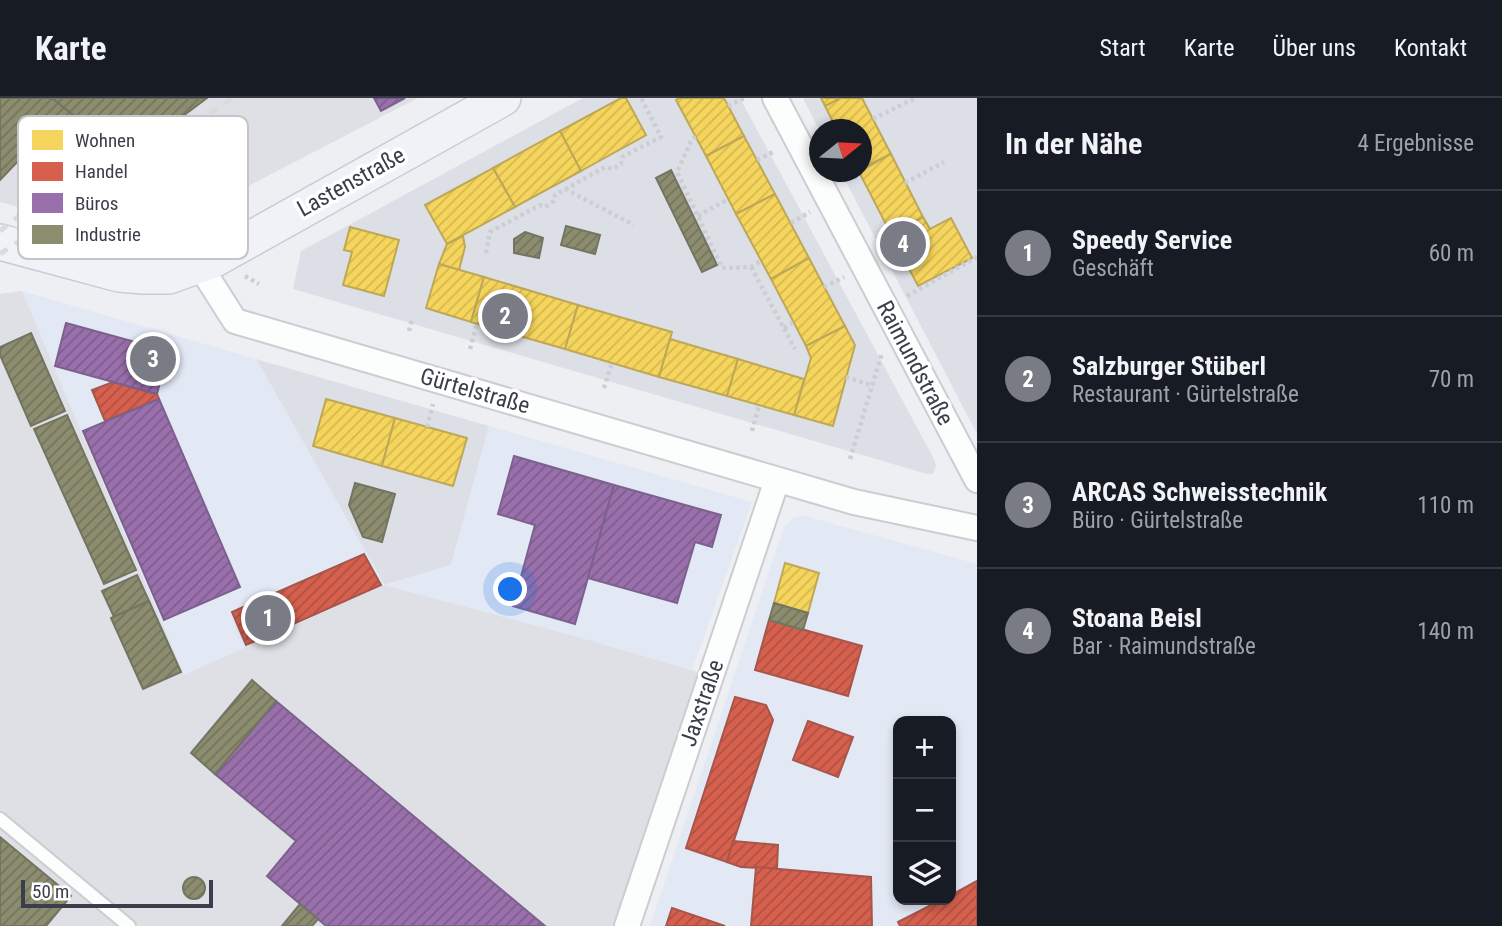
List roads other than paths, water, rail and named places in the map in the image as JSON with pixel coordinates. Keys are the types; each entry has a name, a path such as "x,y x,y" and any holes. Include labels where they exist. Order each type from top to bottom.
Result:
{"main road":[{"name":"Lastenstraße","path":"248,239 503,98"},
{"path":"0,242 18,247"},
{"path":"63,259 119,274 169,276 200,266"},
{"name":"Lastenstraße","path":"200,266 213,259"}],"street":[{"name":"Raimundstraße","path":"775,98 977,481"},
{"name":"Gürtelstraße","path":"200,266 235,321 854,502 977,528"},
{"name":"Jaxstraße","path":"626,926 777,480"}],"lane":[{"path":"0,820 129,926"}],"railway":[{"path":"206,116 233,98"},
{"path":"0,231 18,217"},
{"path":"0,254 18,242"}],"place":[{"name":"Stoana Beisl","path":"903,244"},
{"name":"Salzburger Stüberl","path":"505,316"},
{"name":"ARCAS Schweisstechnik","path":"153,359"},
{"name":"Speedy Service","path":"268,618"}]}
